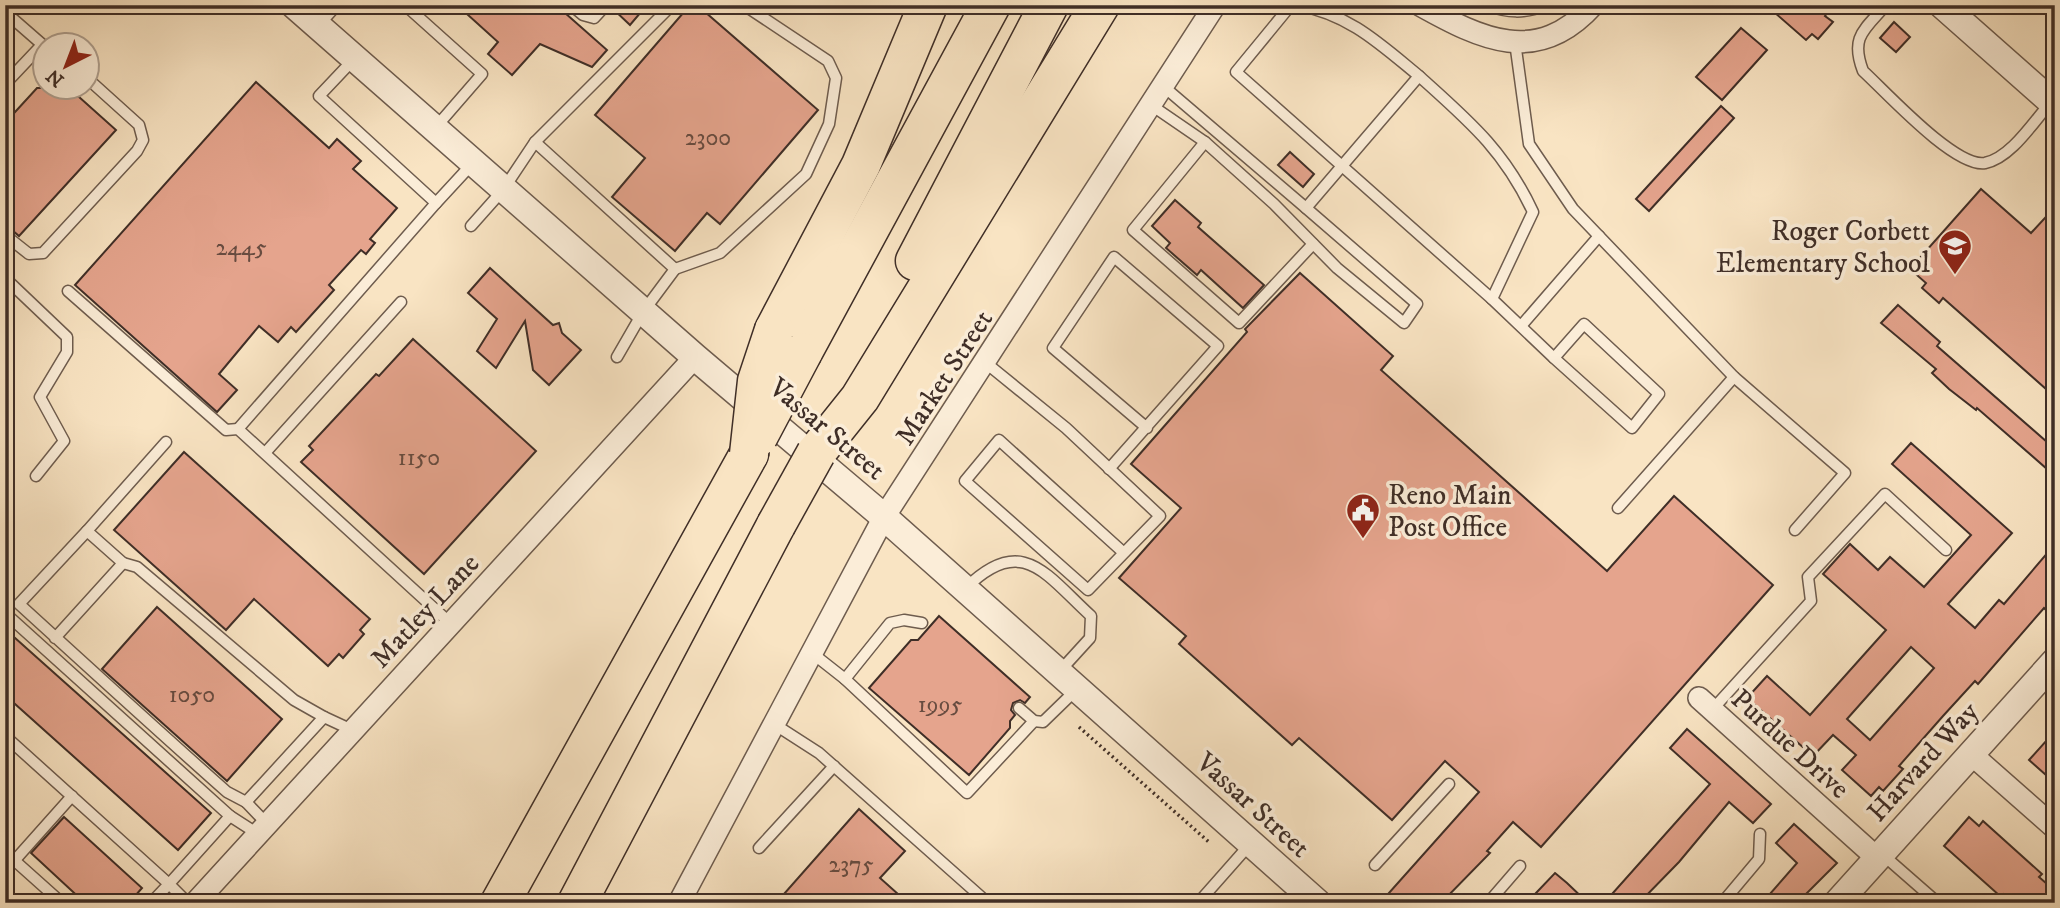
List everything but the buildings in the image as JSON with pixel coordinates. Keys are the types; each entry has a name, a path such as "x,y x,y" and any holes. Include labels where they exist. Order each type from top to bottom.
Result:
{"highway":[{"path":"789,341 928,5"},
{"path":"500,903 749,454 757,381 789,341 991,5"},
{"path":"854,394 1049,5"},
{"path":"577,903 816,453 1100,5"}],"street":[{"name":"Vassar Street","path":"294,5 643,312 884,517 1318,903"},
{"name":"Market Street","path":"684,901 884,517 1215,5"},
{"path":"1420,5 1483,38 1515,42 1545,38 1565,29 1593,5"},
{"path":"1942,5 2053,104"},
{"name":"Matley Lane","path":"195,903 449,622 695,357"},
{"name":"Harvard Way","path":"1837,903 2055,661"},
{"name":"Purdue Drive","path":"1705,704 1879,856"},
{"path":"1971,754 2055,828"}],"lane":[{"path":"318,26 337,5"},
{"path":"405,5 481,74 434,129"},
{"path":"571,5 583,15 594,18 606,5"},
{"path":"471,226 503,190 535,142 672,5"},
{"path":"617,357 643,312 675,269 720,253 806,174 829,124 836,78 828,61 744,5"},
{"path":"1291,5 1236,72 1492,299 1554,358 1632,428 1659,394 1584,324 1554,358"},
{"path":"1297,5 1327,10 1371,36 1486,136 1518,178 1534,212 1492,299"},
{"path":"1486,5 1507,12 1530,12 1546,5"},
{"path":"1886,5 1859,35 1857,55 1863,71 1942,144 1967,162 1985,163 2005,153 2053,104"},
{"path":"5,12 32,35"},
{"path":"1515,42 1529,144 1573,209 1734,376 1845,473 1795,530"},
{"path":"5,84 32,58"},
{"path":"354,59 319,96 436,203"},
{"path":"1306,208 1419,76"},
{"path":"1151,105 1205,142 1313,244 1404,323 1417,304 1163,86"},
{"path":"5,235 29,254 43,253 137,151 143,140 139,125 102,92"},
{"path":"535,142 675,269"},
{"path":"1205,142 1133,230 1239,323 1313,244"},
{"path":"68,291 226,430 238,429 473,163"},
{"path":"1521,326 1598,236"},
{"path":"1109,469 1147,428 1218,346 1114,257 1053,348 1147,428"},
{"path":"5,278 67,337 67,352 40,397 62,436 63,446 36,476"},
{"path":"264,453 401,302"},
{"path":"986,363 1066,428 1160,516 1124,553 1088,590 965,481 999,440 1124,553"},
{"path":"1618,508 1734,376"},
{"path":"238,429 449,622"},
{"path":"166,442 19,604 227,792 246,802 262,829"},
{"path":"1705,704 1811,601 1808,577 1885,494 1946,550"},
{"path":"87,531 123,563 137,567 294,699 352,730"},
{"path":"965,589 985,570 1017,560 1032,562 1091,616 1090,638 1050,718 1043,722 1034,721 1019,708"},
{"path":"55,638 123,563"},
{"path":"5,613 230,816 262,829"},
{"path":"845,680 890,623 904,620 922,624"},
{"path":"812,653 967,793 1034,721"},
{"path":"246,802 324,717"},
{"path":"774,724 834,766 988,903"},
{"path":"5,736 188,903"},
{"path":"759,848 834,766"},
{"path":"1375,865 1449,784"},
{"path":"15,860 72,796"},
{"path":"152,903 230,816"},
{"path":"1722,903 1759,859 1760,834"},
{"path":"1198,903 1251,843"},
{"path":"5,852 62,903"},
{"path":"1879,856 1938,903"},
{"path":"1488,903 1520,866"}],"path":[{"path":"1079,727 1210,843"}],"place":[{"name":"Roger Corbett Elementary School","path":"1955,276"},
{"name":"Reno Main Post Office","path":"1363,540"}]}
